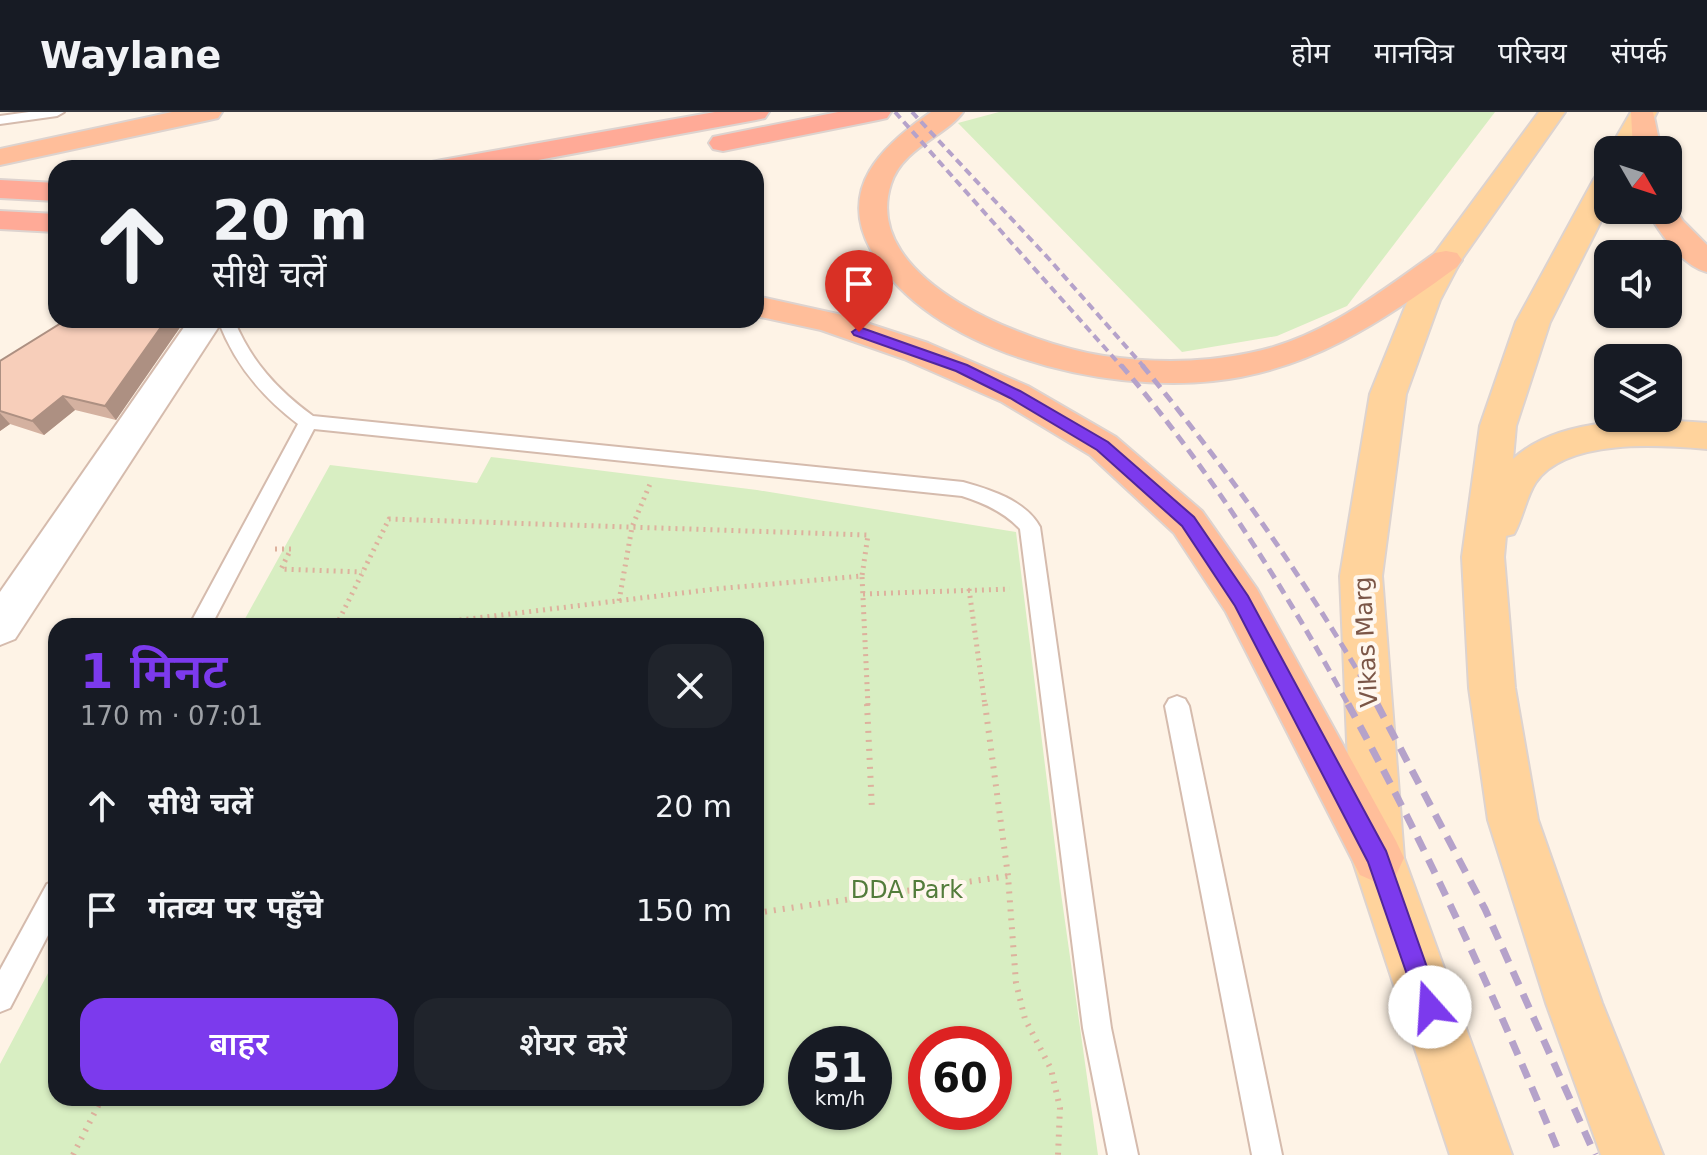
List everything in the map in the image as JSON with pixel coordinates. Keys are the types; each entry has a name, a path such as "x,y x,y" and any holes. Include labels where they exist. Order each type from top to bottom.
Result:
{"highway":[{"path":"0,157 209,112"},
{"path":"493,160 756,112"},
{"path":"638,160 878,112"},
{"path":"950,112 907,144 877,183 874,209 876,229 911,283 943,308 978,327 1068,359 1110,367 1170,372 1214,370 1257,363 1295,353 1342,333 1446,260"},
{"path":"1643,114 1645,136"},
{"path":"0,189 48,192"},
{"path":"1669,224 1707,263"},
{"path":"764,308 830,322 916,351 1015,394 1103,446 1188,522 1242,601 1378,858"}],"main road":[{"name":"Vikas Marg","path":"1481,1155 1378,858 1361,576 1388,394 1424,300 1446,260 1552,112"},
{"path":"1631,136 1643,114"},
{"path":"1594,206 1533,322 1498,426 1483,557 1492,688 1513,820 1574,1003 1632,1155"},
{"path":"1483,557 1524,470 1541,458 1565,446 1606,435 1637,432 1707,436"}],"street":[{"path":"0,627 201,328"}],"lane":[{"path":"0,120 57,112"},
{"path":"230,328 242,356 258,379 308,422 963,489 986,496 1022,517 1030,527 1097,1028 1123,1155"},
{"path":"204,618 308,422"},
{"path":"1177,706 1267,1155"},
{"path":"0,998 48,908"}],"path":[{"path":"619,601 632,527 652,480"},
{"path":"340,618 389,519 868,535 862,576 872,810"},
{"path":"288,569 362,572"},
{"path":"478,618 862,576"},
{"path":"969,589 1008,876 1016,983 1025,1019 1051,1069 1060,1108 1058,1155"},
{"path":"863,594 1021,589"},
{"path":"764,912 1008,876"},
{"path":"73,1155 98,1106"}],"green space":[{"path":"999,112 1495,112 1347,306 1277,336 1182,352 958,123"},
{"name":"DDA Park","path":"491,457 757,490 1016,532 1060,886 1098,1155 0,1155 0,1064 48,973 48,1106 764,1106 764,618 245,618 330,465 477,483"}],"building":[{"path":"53,328 160,328 105,406 63,396 32,421 0,411 0,361"}],"railway":[{"path":"895,112 1122,367"},
{"path":"912,112 1049,259 1144,367"},
{"path":"1121,365 1185,445 1244,530 1349,706"},
{"path":"1142,365 1267,530 1378,706"},
{"path":"1348,704 1460,926 1560,1155"},
{"path":"1377,704 1485,909 1595,1155"}],"route":[{"path":"859,332 962,368 1015,394 1103,446 1188,522 1242,601 1378,858 1430,1007"}]}
